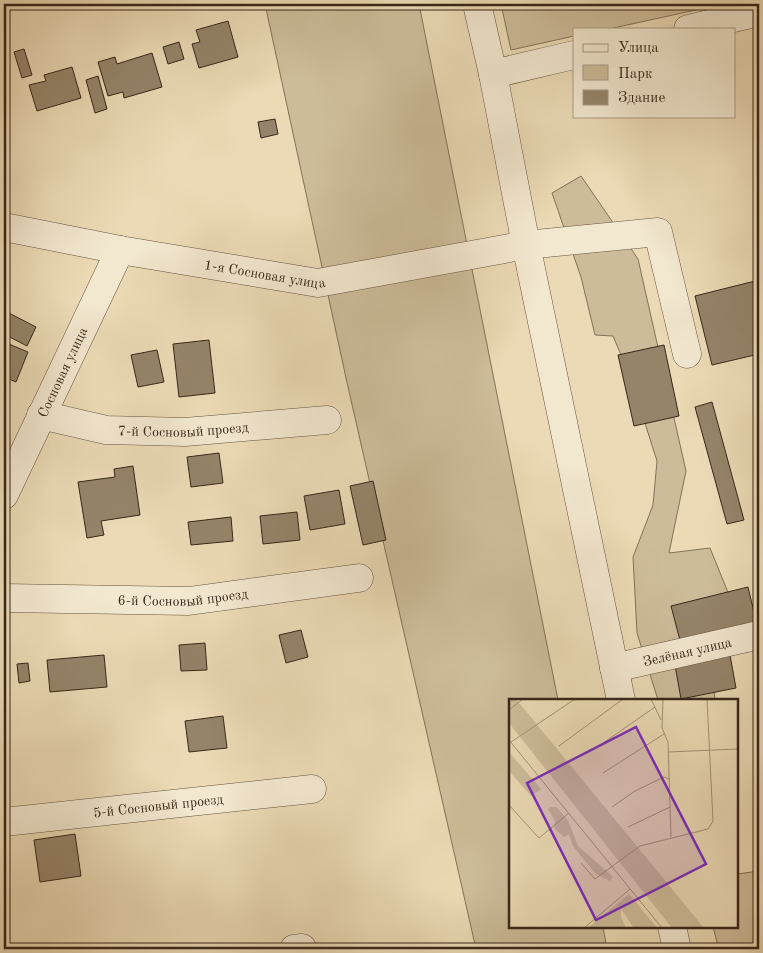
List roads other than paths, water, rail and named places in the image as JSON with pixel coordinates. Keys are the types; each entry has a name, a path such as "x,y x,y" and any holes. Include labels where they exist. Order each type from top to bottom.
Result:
{"street":[{"path":"477,4 621,699"},
{"path":"692,28 759,12"},
{"path":"493,74 573,55"},
{"name":"1-я Сосновая улица","path":"4,227 120,250 318,283 526,245 658,232 687,354"},
{"name":"Сосновая улица","path":"4,495 120,250"},
{"name":"7-й Сосновый проезд","path":"41,415 106,430 185,432 327,420"},
{"name":"6-й Сосновый проезд","path":"4,598 189,601 359,578"},
{"name":"Зелёная улица","path":"614,668 759,635"},
{"name":"5-й Сосновый проезд","path":"4,822 312,789"},
{"path":"672,928 677,949"}]}
